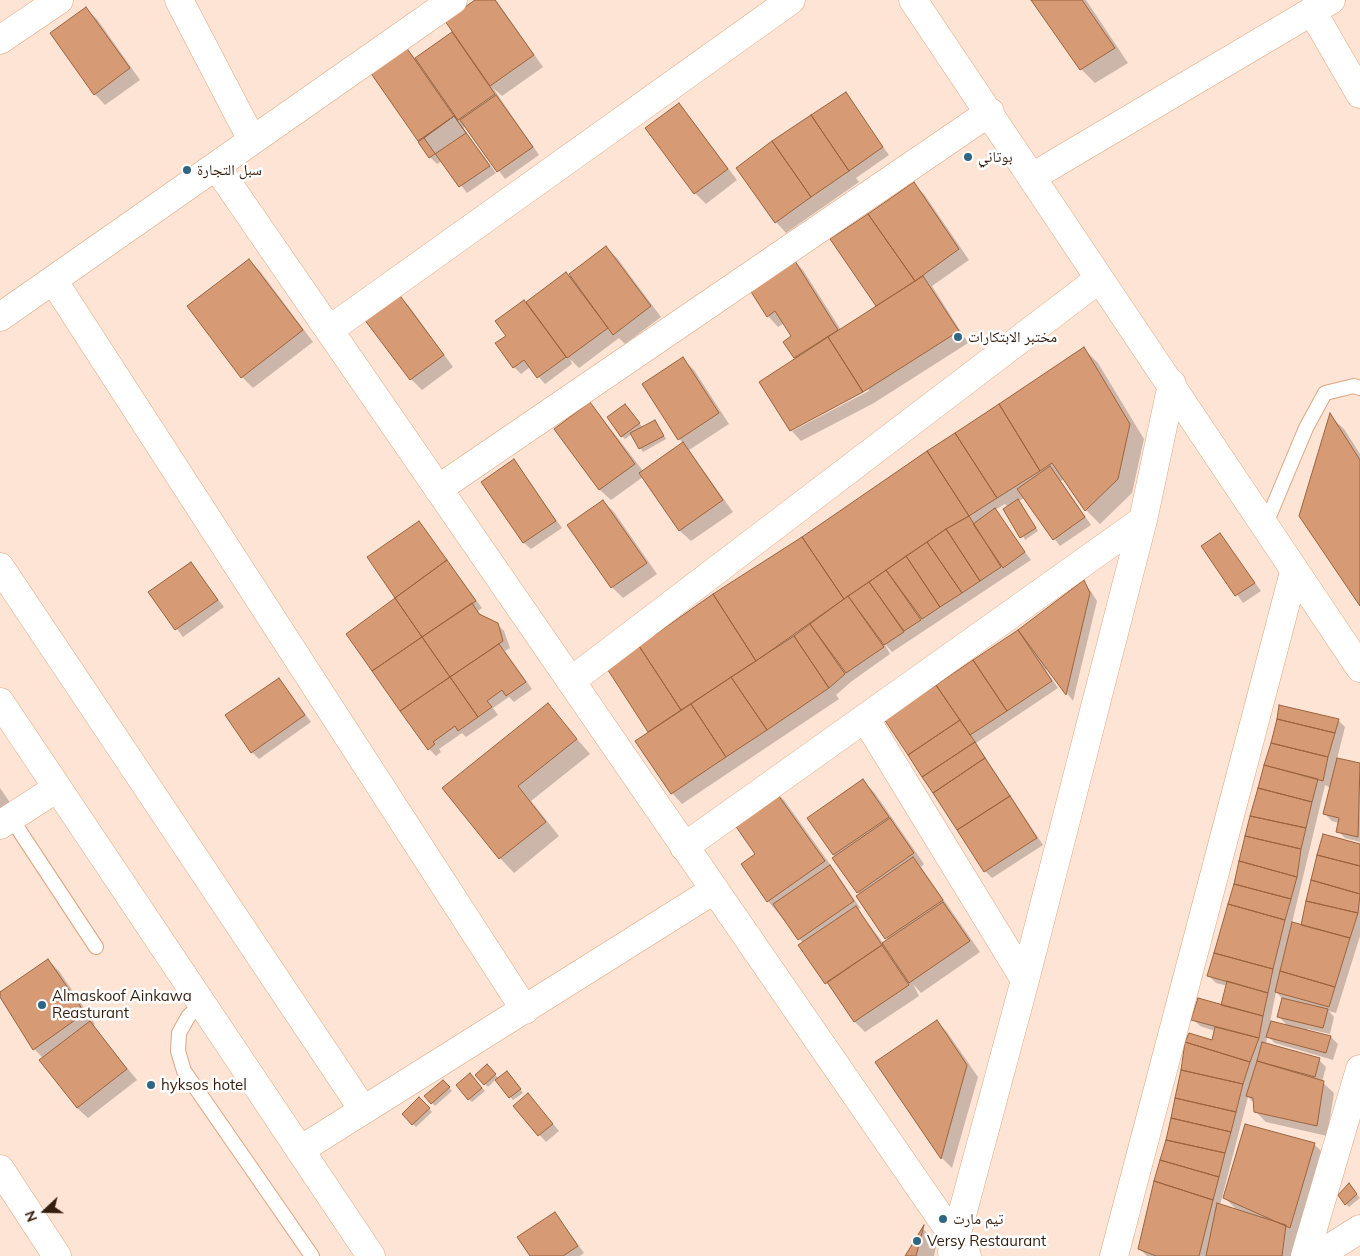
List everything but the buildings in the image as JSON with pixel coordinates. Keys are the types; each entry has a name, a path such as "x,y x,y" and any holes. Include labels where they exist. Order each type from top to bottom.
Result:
{"street":[{"path":"0,40 59,0"},
{"path":"179,0 252,140"},
{"path":"0,317 453,0"},
{"path":"329,330 791,0"},
{"path":"913,0 990,112 1099,279 1172,384 1294,572 1360,668"},
{"path":"1032,177 1322,5 1360,94"},
{"path":"438,489 990,112"},
{"path":"216,166 714,890 958,1250"},
{"path":"570,681 1099,279"},
{"path":"53,280 525,1010"},
{"path":"958,1250 1143,520 1172,384"},
{"path":"684,847 1143,520"},
{"path":"0,567 362,1108"},
{"path":"1114,1256 1294,572"},
{"path":"0,702 200,1004 372,1256"},
{"path":"865,718 1025,980"},
{"path":"5,821 57,788"},
{"path":"300,1150 362,1108 525,1010 714,890"},
{"path":"1305,1256 1360,1071"},
{"path":"0,1170 57,1256"},
{"path":"1317,1256 1360,1229"}],"lane":[{"path":"1265,526 1306,428 1325,393 1354,386 1360,388"},
{"path":"5,821 96,947"},
{"path":"200,1004 188,1017 179,1033 178,1051 184,1071 312,1256"}],"place":[{"name":"بوتاني","path":"968,157"},
{"name":"سبل التجارة","path":"187,170"},
{"name":"مختبر الابتكارات","path":"958,337"},
{"name":"Almaskoof Ainkawa Reasturant","path":"42,1005"},
{"name":"hyksos hotel","path":"151,1085"},
{"name":"تيم مارت","path":"943,1219"},
{"name":"Versy Restaurant","path":"917,1241"}]}
